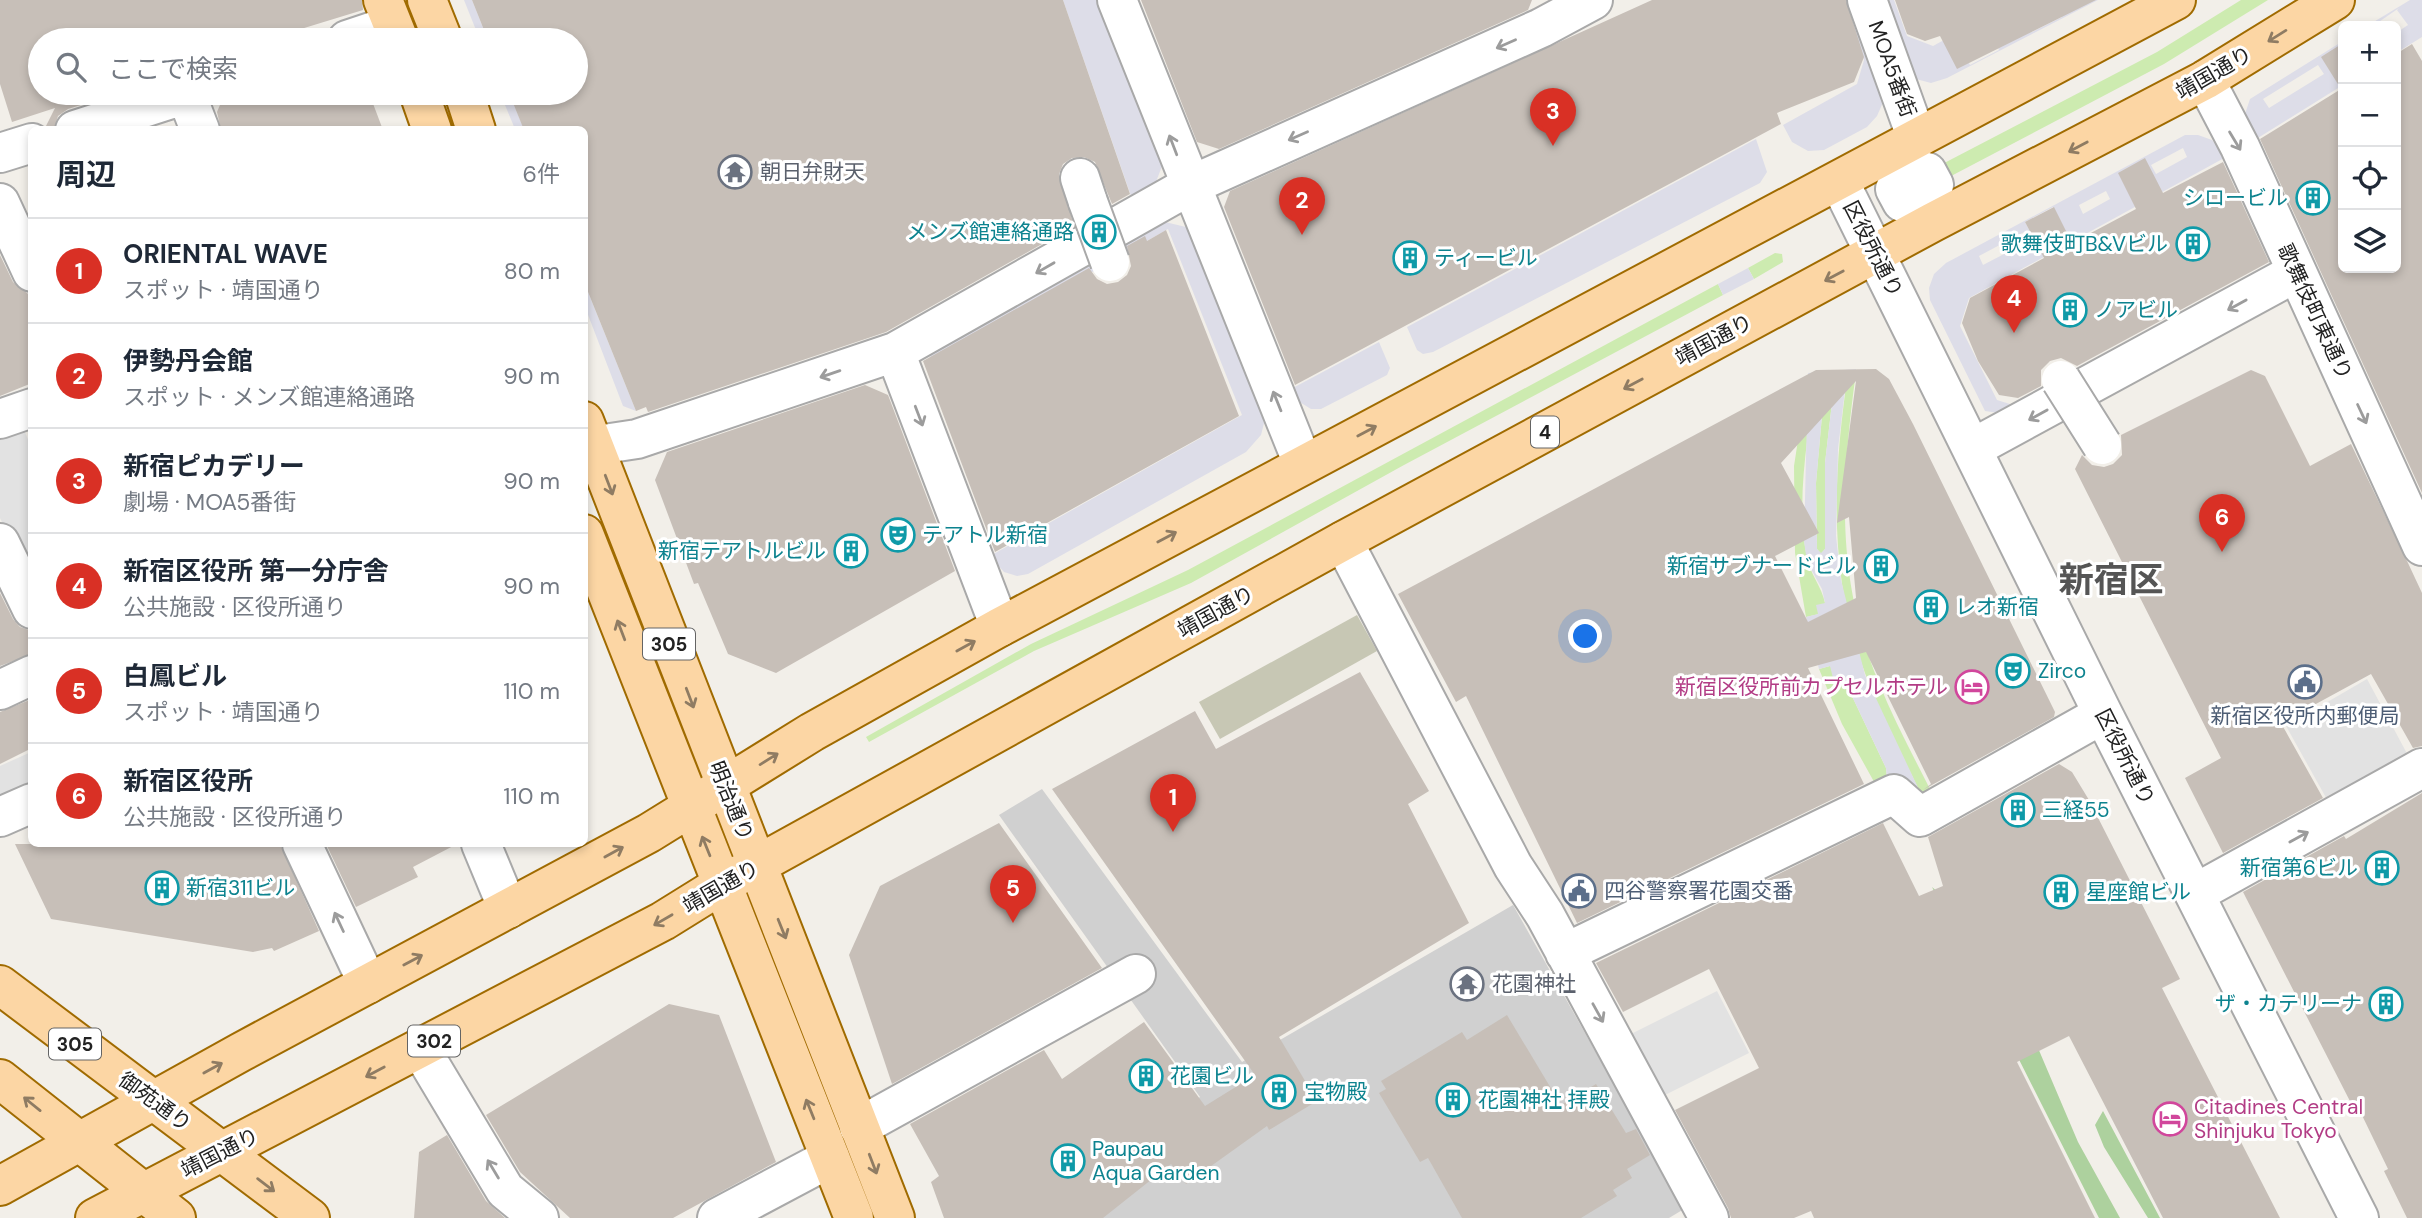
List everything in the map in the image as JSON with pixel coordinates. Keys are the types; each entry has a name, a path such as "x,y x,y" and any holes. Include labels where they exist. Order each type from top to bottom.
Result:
{"main road":[{"path":"427,0 438,28"},
{"path":"0,1186 153,1100 508,909 690,807 812,732 1000,627 2175,0"},
{"name":"靖国通り","path":"95,1218 663,921 721,885 1343,541 1875,254 2205,80 2335,0"},
{"path":"423,105 431,126"},
{"path":"468,105 475,126"},
{"name":"明治通り","path":"588,438 895,1218"},
{"name":"明治通り","path":"588,544 854,1218"},
{"name":"御苑通り","path":"0,985 310,1218"},
{"path":"0,1079 176,1218"}],"street":[{"path":"1117,0 1189,186 1303,464"},
{"name":"MOA5番街","path":"1867,0 1917,139"},
{"path":"588,438 637,439 895,352 1189,186 1541,28 1574,4"},
{"name":"歌舞伎町東通り","path":"2205,80 2419,532"},
{"path":"87,126 151,105"},
{"path":"192,105 199,126"},
{"path":"0,153 28,144"},
{"path":"1080,178 1110,262"},
{"name":"区役所通り","path":"1839,181 2103,714 2359,1218"},
{"path":"0,203 28,263"},
{"path":"1973,449 2297,272"},
{"path":"895,352 1000,627"},
{"path":"2061,380 2102,445"},
{"path":"0,419 28,409"},
{"path":"1343,541 1513,866 1545,915 1709,1218"},
{"path":"0,543 28,601"},
{"path":"0,690 28,677"},
{"path":"1565,953 1907,806 2103,714"},
{"path":"2196,893 2422,768"},
{"path":"0,817 28,805"},
{"path":"303,847 368,984"},
{"path":"482,847 508,909"},
{"path":"859,1127 1136,974"},
{"path":"420,1048 505,1190 539,1218"},
{"path":"717,1218 830,1158"}],"shaded area":[{"path":"464,0 472,0 483,28 475,28"},
{"path":"1063,0 1101,0 1164,161 1154,187 1116,208 1115,205 1131,196"},
{"path":"1842,0 1853,0 1884,100 1877,116 1867,127 1824,150 1808,151 1792,142 1783,125 1857,84 1864,60"},
{"path":"1880,0 1894,0 1907,36 1933,46 2017,0 2032,32 2062,17 2053,0 2098,0 1947,78 1931,83 1916,79 1909,73","holes":["1995,41 1999,50 1970,65 1961,48"]},
{"path":"2410,0 2422,0 2422,37 2401,50 2401,30 2408,25 2397,10 2399,8 2380,21 2375,21"},
{"path":"2338,44 2338,52 2327,65 2338,58 2338,88 2253,141 2244,117 2250,99","holes":["2318,65 2324,74 2269,108 2263,99"]},
{"path":"505,105 514,105 523,126 514,126"},
{"path":"2185,135 2198,135 2212,140 2226,157 1969,298 1960,326 1997,400 2013,405 1999,413 1985,411 1930,300 1929,288 1934,274 1946,263","holes":["2183,148 2187,157 2156,174 2151,165","2106,191 2110,199 2083,214 2079,205","2053,207 2062,224 2034,239 2025,222","2026,231 2031,240 1983,265 1979,256"]},
{"path":"1756,139 1767,172 1760,183 1433,352 1423,354 1417,350 1407,327"},
{"path":"1161,221 1190,228 1259,406 1264,423 1261,435 1246,452 1028,574 1017,576 1004,572 990,556 1242,415 1168,229 925,367 933,351"},
{"path":"1748,268 1754,279 1723,295 1718,284"},
{"path":"588,292 636,411 623,406 588,315"},
{"path":"1379,342 1390,368 1387,375 1321,409 1311,409 1298,401 1291,389"},
{"path":"1856,369 1856,372 1847,373 1838,449 1836,536 1841,580 1865,675 1922,796 1887,780 1886,768 1842,675 1833,678 1830,666 1819,669 1806,617 1818,614 1816,605 1825,603 1822,589 1807,562 1804,541 1808,373","holes":["1824,393 1833,394 1825,463 1825,549 1821,553 1817,549 1816,483"]},
{"path":"23,428 28,439 28,562 22,565 0,518 0,435"},
{"path":"1357,615 1377,651 1220,739 1199,702"},
{"path":"2367,679 2411,761 2329,803 2286,726"},
{"path":"28,753 28,793 0,806 0,766"},
{"name":"花園神社","path":"1042,789 1242,1062 1513,905 1684,1209 1669,1218 1043,1218 1200,1097 999,815"},
{"path":"1717,991 1749,1053 1659,1098 1627,1036"}],"green space":[{"path":"2241,0 2268,0 2164,64 1934,185 1927,172 2157,52"},
{"path":"1775,253 1782,254 1783,262 1754,279 1748,268"},
{"path":"1718,284 1723,295 1404,465 1191,583 1034,651 869,742 866,737 1031,644 1188,570"},
{"path":"1848,372 1856,372 1845,491 1848,567 1855,605 1879,683 1935,799 1922,796 1897,746 1866,677 1850,624 1838,552 1837,517 1839,445"},
{"path":"1816,374 1804,466 1802,513 1807,558 1825,603 1819,614 1806,617 1795,553 1794,466 1808,375"},
{"path":"1824,393 1833,394 1825,463 1825,549 1821,554 1817,549 1816,483"},
{"path":"1830,666 1842,675 1886,768 1887,781 1878,789 1842,724 1819,669"},
{"path":"1932,887 1958,910 2038,1048 2078,1142 2120,1218 2099,1218"},
{"path":"2103,1111 2160,1218 2148,1218 2104,1147 2095,1125"}],"building":[{"path":"0,0 362,0 363,10 304,28 28,28 28,105 81,105 58,116 55,126 46,126 55,108 12,122 0,84"},
{"path":"472,0 1063,0 1130,194 1112,204 1095,162 1084,157 1072,158 1063,164 1059,174 1074,226 886,332 648,412 646,407 636,411 588,292 588,126 522,126 514,105 588,105 588,28 483,28"},
{"path":"1141,0 1532,0 1528,10 1219,149 1197,142"},
{"path":"1652,0 1846,0 1864,57 1854,82 1777,113 1781,124 1295,385 1224,207 1230,191"},
{"path":"1895,0 2096,0 1957,69 1940,36 1925,41 1907,34"},
{"path":"2412,44 2422,61 2422,493 2260,139 2338,91 2338,273 2401,273 2401,51"},
{"path":"2338,46 2338,84 2321,57"},
{"path":"220,105 374,105 381,126 220,126 217,112"},
{"path":"2145,158 2163,193 2223,162 2269,262 2077,366 2061,358 2050,361 2041,370 2041,386 2018,398 1999,395 1978,361 1962,323 1970,298 2044,258 2025,222 2054,207 2072,243 2136,209 2118,173"},
{"path":"1166,230 1239,416 995,552 923,361 1089,268 1097,279 1107,284 1118,282 1127,275 1131,266 1127,246 1145,236 1147,241"},
{"path":"0,255 13,282 28,294 28,385 0,396"},
{"path":"1876,369 1889,379 2055,712 2054,717 1923,790 1931,784 1866,652 1808,668 1864,784 1577,923 1466,696 1456,702 1398,594 1816,370","holes":["1856,381 1837,523 1849,517 1856,598 1808,622 1775,556 1819,533 1781,463"]},
{"path":"2251,370 2265,376 2310,466 2351,444 2422,593 2422,746 2413,748 2371,674 2281,723 2323,798 2223,853 2185,778 2221,758 2075,469 2082,455 2092,465 2104,467 2113,464 2122,455 2121,435"},
{"path":"865,385 888,395 955,571 776,673 728,654 698,583 694,584 655,480 667,452"},
{"path":"0,593 13,619 20,627 28,630 28,656 0,666"},
{"path":"1360,672 1429,791 1408,804 1469,923 1279,1037 1317,1101 1269,1130 1267,1126 1186,1184 1171,1164 1103,1218 944,1218 931,1182 939,1176 910,1124 1044,1050 1062,1079 1144,1022 1205,1106 1255,1075 1052,789 1195,711 1216,749"},
{"path":"28,701 28,750 0,764 0,712"},
{"path":"2059,764 2072,772 2089,800 2180,979 2162,988 2280,1218 2163,1218 2069,1036 2017,1062 2095,1218 1814,1218 1811,1211 1794,1218 1731,1218 1675,1110 1759,1068 1709,969 1623,1012 1596,963 1883,823 1919,896 1943,886 1928,837"},
{"path":"2422,793 2422,1218 2407,1218 2384,1171 2388,1169 2358,1107 2354,1109 2243,892 2344,836 2346,839"},
{"path":"999,823 1102,968 892,1084 849,955 880,886"},
{"path":"15,844 28,844 28,847 281,847 319,931 274,951 272,948 253,952 51,919"},
{"path":"327,847 451,847 413,867 418,877 356,907"},
{"path":"669,1004 719,1015 776,1162 673,1218 570,1218 520,1172 486,1115"},
{"path":"1507,1015 1561,1105 1596,1084 1626,1133 1636,1129 1650,1155 1627,1169 1632,1178 1613,1190 1617,1196 1581,1218 1462,1218 1428,1158 1420,1162 1379,1093 1386,1089 1381,1081 1462,1032 1467,1040"},
{"path":"447,1135 486,1201 505,1218 414,1218 419,1152"}],"place":[{"name":"新宿ピカデリー","path":"1553,146"},
{"name":"朝日弁財天","path":"735,172"},
{"name":"シロービル","path":"2313,198"},
{"name":"メンズ館連絡通路","path":"1099,232"},
{"name":"伊勢丹会館","path":"1302,235"},
{"name":"歌舞伎町B&Vビル","path":"2193,244"},
{"name":"ティービル","path":"1410,258"},
{"name":"ノアビル","path":"2070,310"},
{"name":"新宿区役所 第一分庁舎","path":"2014,333"},
{"name":"テアトル新宿","path":"898,535"},
{"name":"新宿テアトルビル","path":"851,551"},
{"name":"新宿区役所","path":"2222,552"},
{"name":"新宿サブナードビル","path":"1881,566"},
{"name":"レオ新宿","path":"1931,607"},
{"name":"Zirco","path":"2013,671"},
{"name":"新宿区役所内郵便局","path":"2305,682"},
{"name":"新宿区役所前カプセルホテル","path":"1972,687"},
{"name":"三経55","path":"2018,810"},
{"name":"ORIENTAL WAVE","path":"1173,832"},
{"name":"新宿第6ビル","path":"2382,868"},
{"name":"新宿311ビル","path":"162,888"},
{"name":"四谷警察署花園交番","path":"1579,891"},
{"name":"星座館ビル","path":"2061,892"},
{"name":"白鳳ビル","path":"1013,923"},
{"name":"花園神社","path":"1467,984"},
{"name":"ザ・カテリーナ","path":"2386,1004"},
{"name":"花園ビル","path":"1146,1076"},
{"name":"宝物殿","path":"1279,1092"},
{"name":"花園神社 拝殿","path":"1453,1100"},
{"name":"Citadines Central Shinjuku Tokyo","path":"2170,1119"},
{"name":"Paupau Aqua Garden","path":"1068,1161"}],"district":[{"name":"新宿区","path":"2111,580"}]}
